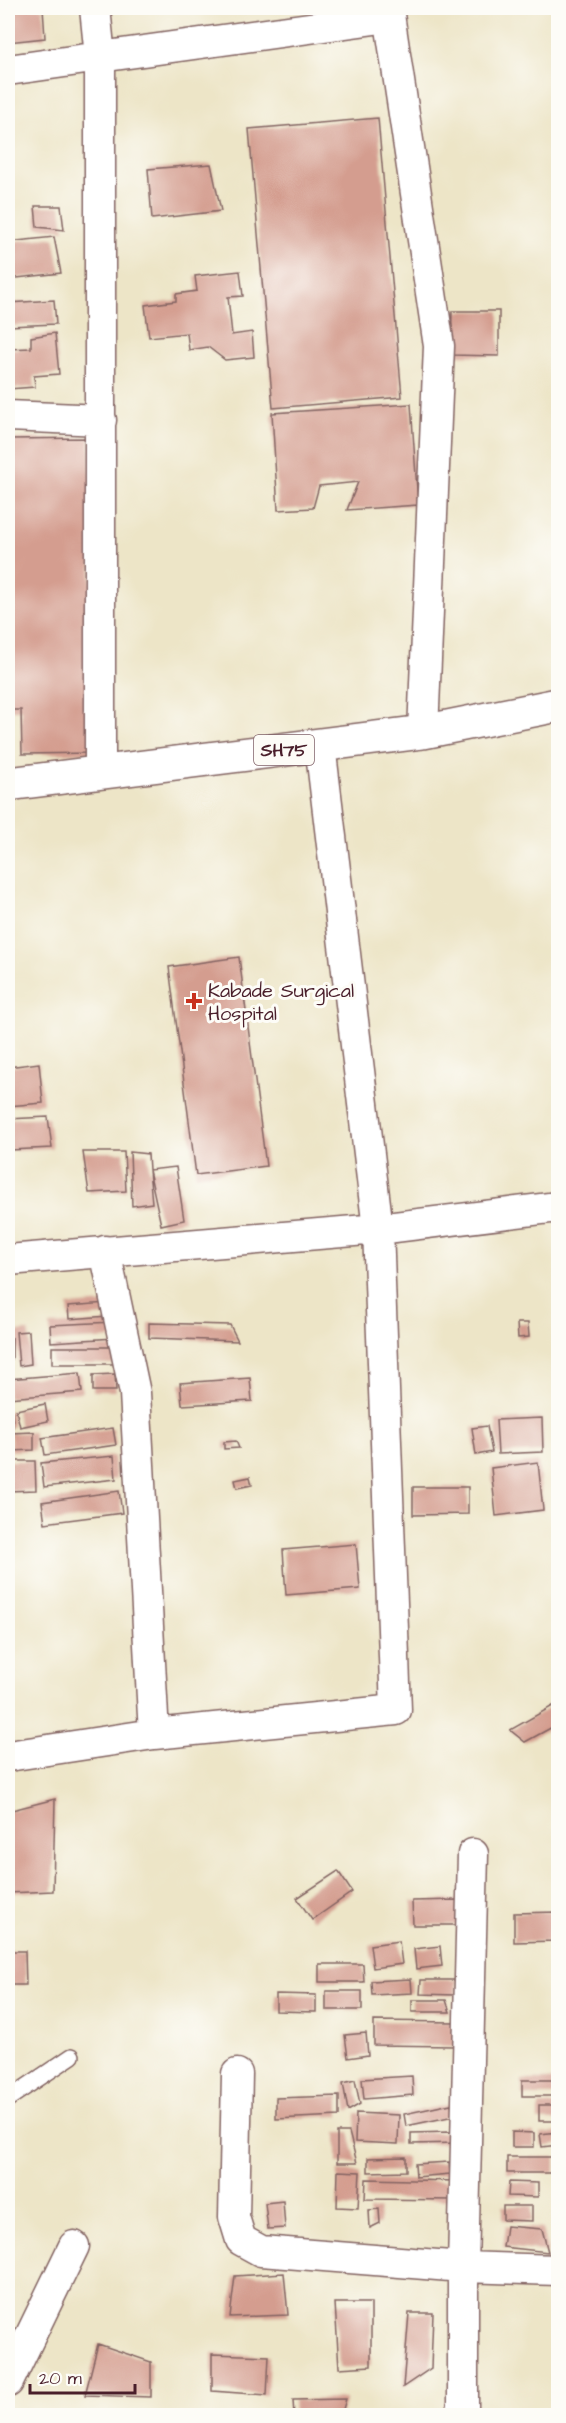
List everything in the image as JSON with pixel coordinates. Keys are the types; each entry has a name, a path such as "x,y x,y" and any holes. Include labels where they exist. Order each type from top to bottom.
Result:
{"main road":[{"name":"SH75","path":"8,784 423,732 558,705"}],"street":[{"path":"95,8 100,57 100,772"},
{"path":"8,70 388,12 439,346 423,732"},
{"path":"8,416 101,420"},
{"path":"8,1756 154,1734 396,1710 378,1229 320,745"},
{"path":"8,1260 378,1229 558,1207"},
{"path":"105,1251 135,1393 154,1734"},
{"path":"463,2415 463,2267 473,1854"},
{"path":"237,2074 234,2217 241,2240 261,2251 463,2267 558,2270"},
{"path":"8,2382 74,2246"}],"lane":[{"path":"8,2099 72,2056"}],"building":[{"path":"8,8 43,8 45,38 8,42"},
{"path":"378,118 402,397 273,408 249,129"},
{"path":"211,164 221,211 152,219 148,169"},
{"path":"35,206 61,206 64,230 37,227"},
{"path":"54,237 61,273 8,279 8,242"},
{"path":"240,271 243,296 228,297 232,335 252,332 254,357 225,360 208,347 189,350 187,333 149,337 145,305 176,301 176,294 197,291 195,276"},
{"path":"54,300 56,324 8,326 8,303"},
{"path":"452,311 499,311 499,356 451,355"},
{"path":"55,333 59,374 34,376 35,387 8,389 8,349 31,348 31,337"},
{"path":"411,404 418,505 347,510 358,482 319,486 313,508 278,510 272,413"},
{"path":"90,438 93,753 22,754 21,710 8,710 8,439"},
{"path":"239,957 266,1166 196,1175 169,967"},
{"path":"39,1063 43,1103 8,1106 8,1067"},
{"path":"48,1117 52,1148 10,1150 8,1119"},
{"path":"83,1152 124,1152 126,1191 89,1193"},
{"path":"130,1152 148,1154 152,1203 132,1206"},
{"path":"176,1167 184,1220 161,1225 149,1170"},
{"path":"107,1303 108,1316 69,1319 68,1306"},
{"path":"114,1322 115,1338 51,1342 50,1325"},
{"path":"149,1323 230,1325 238,1341 149,1338"},
{"path":"517,1323 528,1323 529,1337 518,1338"},
{"path":"29,1331 31,1364 19,1366 16,1332"},
{"path":"12,1338 12,1359 8,1360 8,1340"},
{"path":"52,1347 115,1347 115,1364 52,1364"},
{"path":"80,1373 82,1392 8,1398 8,1379"},
{"path":"115,1374 116,1391 93,1391 93,1375"},
{"path":"250,1378 252,1401 182,1405 180,1383"},
{"path":"45,1404 48,1421 20,1427 16,1410"},
{"path":"8,1411 12,1411 13,1427 8,1427"},
{"path":"542,1418 543,1452 498,1454 496,1420"},
{"path":"487,1426 492,1452 476,1455 472,1428"},
{"path":"113,1428 116,1445 45,1455 42,1438"},
{"path":"34,1432 34,1450 11,1451 10,1433"},
{"path":"236,1441 239,1448 224,1449 224,1442"},
{"path":"114,1456 116,1479 44,1487 41,1463"},
{"path":"8,1461 35,1461 36,1490 8,1491"},
{"path":"538,1462 543,1510 496,1516 491,1468"},
{"path":"250,1477 252,1485 237,1488 235,1480"},
{"path":"413,1487 468,1487 468,1514 413,1515"},
{"path":"119,1491 122,1513 45,1523 42,1502"},
{"path":"356,1544 360,1589 286,1595 283,1550"},
{"path":"558,1703 558,1724 525,1742 510,1730"},
{"path":"55,1799 53,1891 8,1893 8,1811"},
{"path":"338,1871 352,1892 312,1920 297,1898"},
{"path":"458,1900 458,1925 413,1925 412,1901"},
{"path":"558,1912 558,1941 514,1942 514,1913"},
{"path":"399,1941 402,1964 373,1968 370,1945"},
{"path":"440,1946 442,1966 416,1969 414,1949"},
{"path":"8,1951 25,1951 26,1985 8,1985"},
{"path":"319,1964 363,1964 364,1982 319,1982"},
{"path":"411,1979 412,1993 372,1995 371,1981"},
{"path":"421,1980 457,1980 456,1995 420,1994"},
{"path":"326,1991 362,1991 362,2010 326,2010"},
{"path":"276,1994 316,1995 316,2012 276,2011"},
{"path":"412,2000 446,2000 450,2012 412,2012"},
{"path":"374,2021 455,2022 455,2046 374,2045"},
{"path":"366,2033 368,2055 348,2058 345,2035"},
{"path":"412,2076 413,2095 364,2099 362,2079"},
{"path":"355,2080 360,2104 348,2111 343,2083"},
{"path":"522,2080 558,2080 558,2096 522,2096"},
{"path":"339,2096 339,2116 276,2119 276,2098"},
{"path":"451,2104 454,2116 406,2126 404,2114"},
{"path":"539,2105 558,2105 558,2121 539,2121"},
{"path":"356,2113 399,2115 398,2144 355,2142"},
{"path":"337,2132 349,2132 357,2163 337,2163"},
{"path":"450,2132 459,2143 411,2144 411,2133"},
{"path":"512,2132 534,2133 534,2147 512,2147"},
{"path":"558,2132 558,2145 542,2147 540,2134"},
{"path":"406,2157 406,2171 368,2172 368,2158"},
{"path":"507,2157 555,2157 555,2173 507,2173"},
{"path":"449,2162 450,2174 416,2177 415,2164"},
{"path":"338,2171 360,2172 358,2208 337,2207"},
{"path":"366,2179 456,2181 455,2200 365,2199"},
{"path":"509,2182 538,2183 538,2197 508,2196"},
{"path":"283,2201 285,2228 268,2229 265,2203"},
{"path":"503,2206 532,2206 532,2221 503,2220"},
{"path":"379,2209 380,2223 370,2228 369,2210"},
{"path":"506,2226 542,2229 548,2252 503,2247"},
{"path":"284,2273 288,2315 230,2317 235,2276"},
{"path":"335,2303 371,2303 371,2366 339,2368"},
{"path":"409,2313 433,2313 431,2368 403,2387"},
{"path":"98,2344 151,2362 151,2397 85,2395"},
{"path":"212,2354 269,2356 267,2395 212,2391"},
{"path":"346,2399 341,2416 294,2416 293,2400"}],"place":[{"name":"Kabade Surgical Hospital","path":"194,1001"}]}
